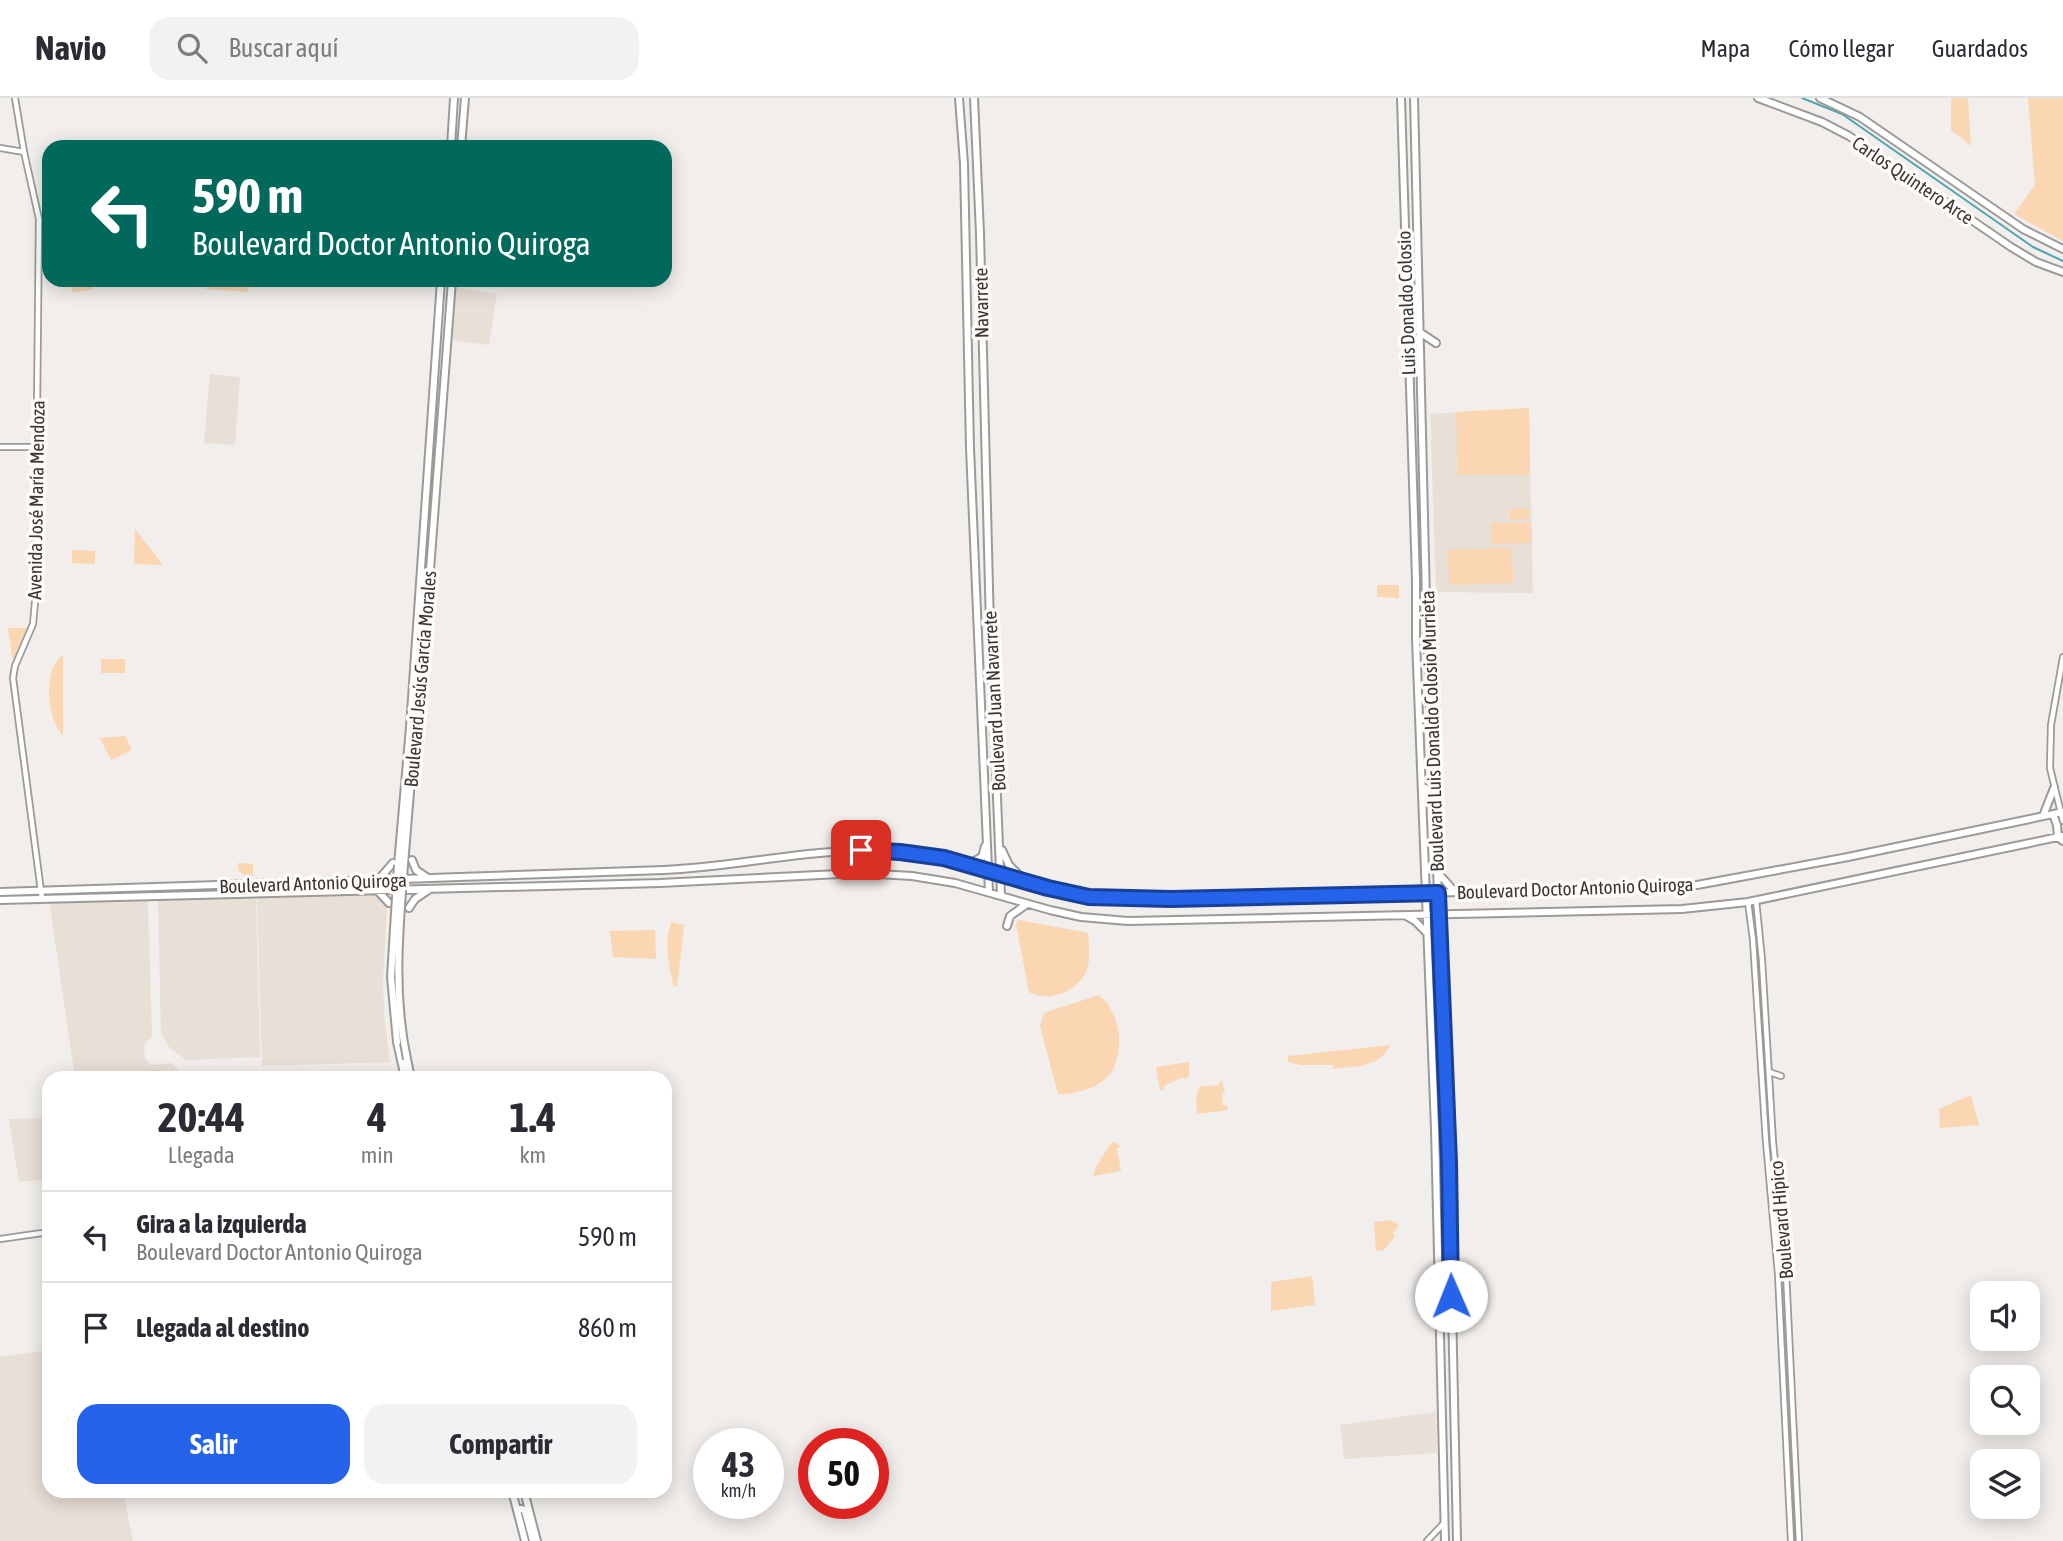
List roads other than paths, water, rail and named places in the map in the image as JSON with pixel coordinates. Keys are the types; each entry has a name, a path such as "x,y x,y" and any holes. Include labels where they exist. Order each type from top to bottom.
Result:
{"main road":[{"path":"451,140 454,98"},
{"path":"462,140 465,98"},
{"name":"Navarrete","path":"959,98 964,164 972,507"},
{"name":"Navarrete","path":"974,98 987,507"},
{"name":"Luis Donaldo Colosio","path":"1401,98 1413,508"},
{"name":"Luis Donaldo Colosio","path":"1414,98 1424,508"},
{"name":"Carlos Quintero Arce","path":"1758,98 1822,122 1849,136 2023,255 2063,272"},
{"name":"Carlos Quintero Arce","path":"1820,98 1860,117 2023,229 2063,249"},
{"path":"1403,151 1412,156 1417,168"},
{"name":"Boulevard Jesús García Morales","path":"410,1071 398,1004 397,961 441,287"},
{"name":"Boulevard Jesús García Morales","path":"403,1071 391,992 391,959 451,287"},
{"path":"1421,333 1436,343"},
{"path":"1409,409 1416,425 1423,426"},
{"path":"1410,438 1418,440 1423,453"},
{"name":"Boulevard Juan Navarrete","path":"972,507 989,892"},
{"name":"Boulevard Juan Navarrete","path":"987,507 1001,895"},
{"name":"Boulevard Luis Donaldo Colosio Murrieta","path":"1413,508 1435,1129 1446,1541"},
{"name":"Boulevard Luis Donaldo Colosio Murrieta","path":"1424,508 1450,1185 1457,1541"},
{"path":"1416,590 1422,592 1426,600"},
{"path":"1418,696 1423,710 1432,713"},
{"path":"1420,755 1423,760 1426,796 1428,800 1436,803"},
{"path":"2043,816 2054,788"},
{"path":"2059,813 2057,825 2061,838"},
{"name":"Boulevard Doctor Antonio Quiroga","path":"625,871 717,866 861,850 900,852 969,863 1068,894 1113,899 1438,893 1712,883 2059,813"},
{"name":"Boulevard Doctor Antonio Quiroga","path":"625,883 859,873 912,876 989,892 1081,917 1128,921 1682,909 1748,902 2061,838"},
{"path":"969,863 982,857 987,841"},
{"path":"987,851 995,855 1001,850 1009,866 1026,882"},
{"path":"412,860 416,870 430,879"},
{"path":"377,881 393,863"},
{"name":"Boulevard Antonio Quiroga","path":"0,900 41,895 625,871"},
{"path":"611,884 614,875 641,871"},
{"path":"1409,893 1419,885 1424,873"},
{"path":"1437,873 1455,892"},
{"name":"Boulevard Antonio Quiroga","path":"0,892 41,895 625,883"},
{"path":"376,889 389,903"},
{"path":"409,908 415,899 430,889"},
{"path":"1007,926 1010,916 1027,904"},
{"path":"1404,915 1426,932"},
{"path":"1440,936 1444,924 1455,915"},
{"path":"1433,1081 1438,1104 1447,1108"},
{"path":"1435,1129 1444,1132 1445,1163 1450,1185"},
{"path":"514,1498 525,1541"},
{"path":"526,1498 535,1541"},
{"path":"517,1508 525,1511 535,1541"}],"street":[{"name":"Avenida José María Mendoza","path":"15,98 39,219 35,602 33,624 15,666 13,678 41,895"},
{"path":"0,148 24,152"},
{"path":"0,447 36,447"},
{"path":"2063,657 2051,725 2050,768 2063,821"},
{"name":"Boulevard Hípico","path":"1756,900 1786,1272 1799,1541"},
{"name":"Boulevard Hípico","path":"1748,902 1754,940 1781,1341 1791,1541"},
{"path":"1769,1072 1781,1076"},
{"path":"0,1239 42,1232"},
{"path":"1781,1341 1788,1340"},
{"path":"1427,1541 1445,1522"}],"waterway":[{"path":"1802,98 1842,114 2033,247 2063,261"}]}
